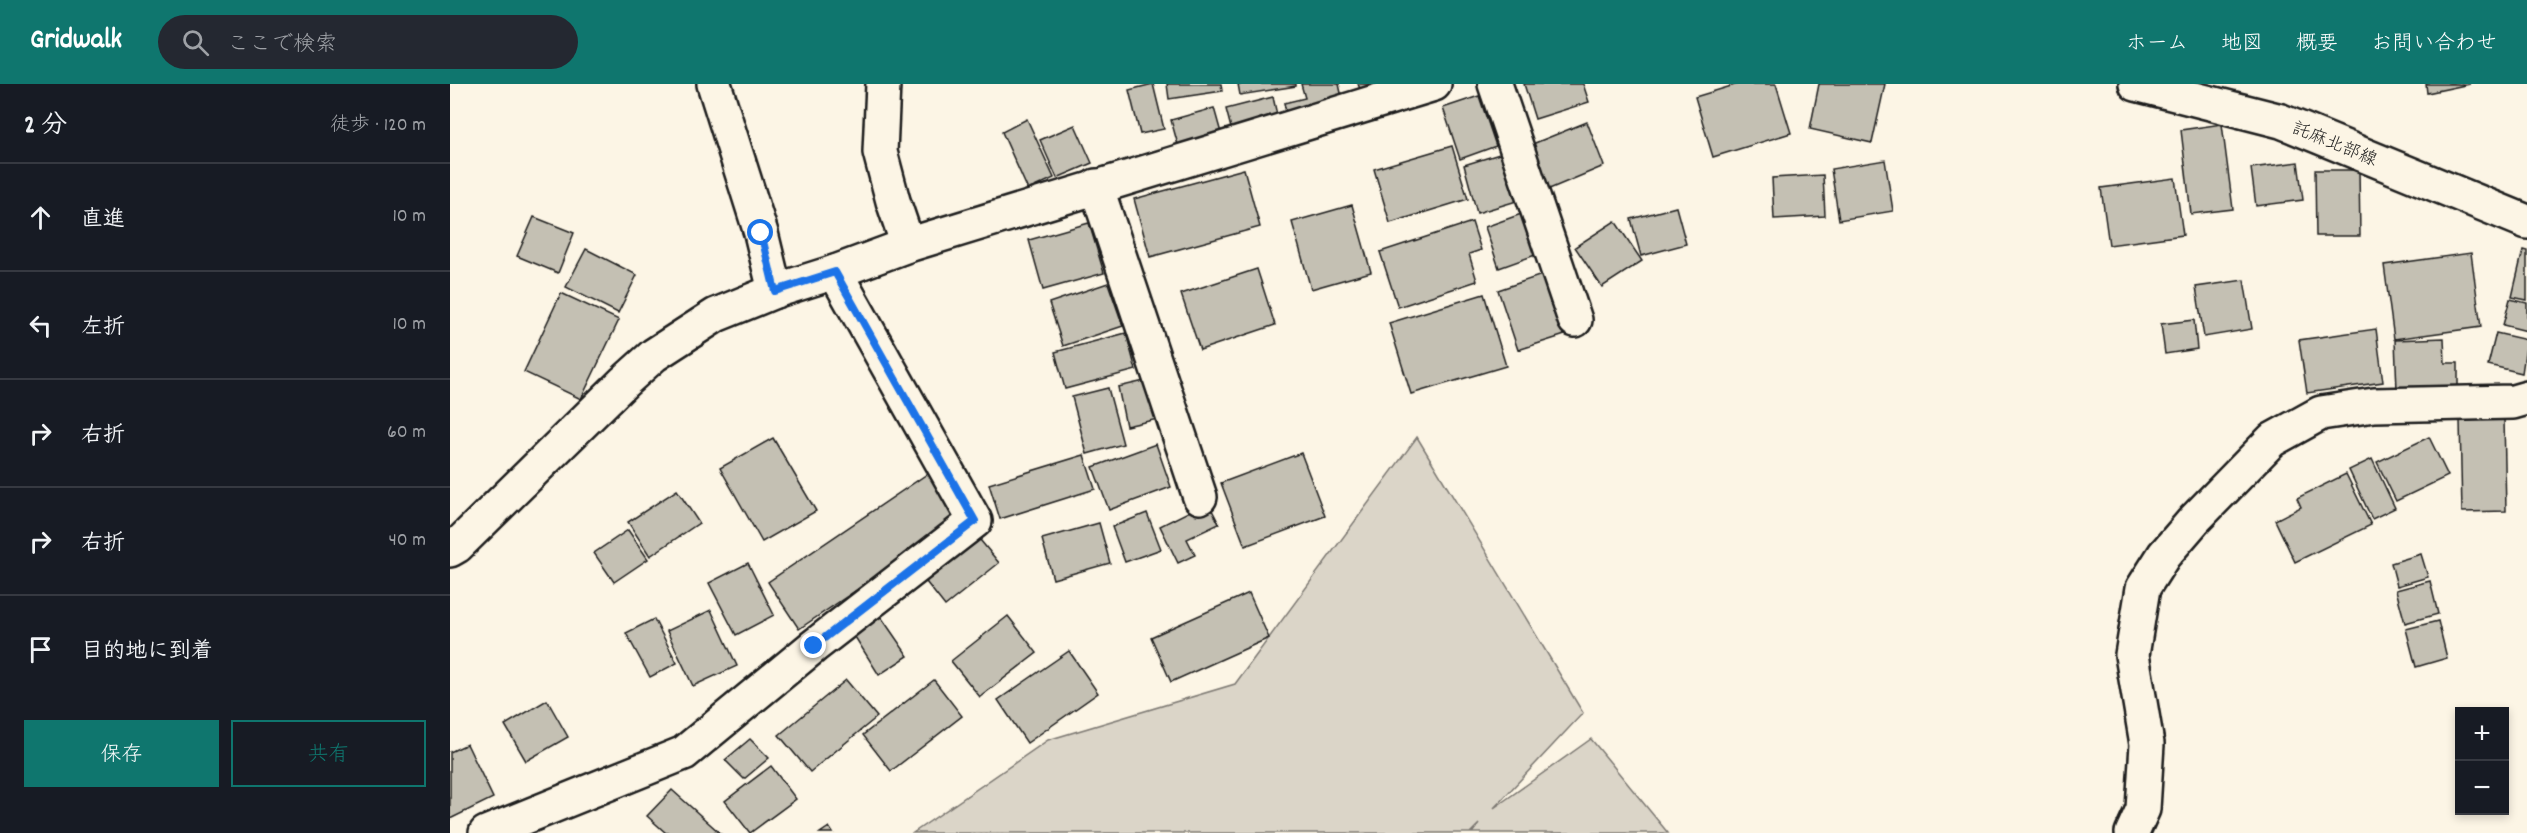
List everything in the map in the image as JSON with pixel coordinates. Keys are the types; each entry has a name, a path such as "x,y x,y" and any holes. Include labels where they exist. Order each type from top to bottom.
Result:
{"street":[{"path":"714,84 761,233 775,291"},
{"path":"883,84 880,152 908,245"},
{"path":"450,550 494,512 624,381 654,356 716,315 775,291 908,245 1434,84"},
{"path":"1495,84 1575,320"},
{"name":"託麻北部線","path":"2136,84 2281,121 2527,222"},
{"path":"1096,186 1200,497"},
{"path":"486,833 684,753 814,646 975,521 835,272"},
{"path":"2132,833 2143,809 2147,744 2132,655 2143,588 2164,555 2195,519 2272,440 2321,413 2374,405 2513,402 2527,398"}],"shaded area":[{"path":"1417,437 1583,713 1494,808 1591,739 1668,833 1472,833 1479,824 1470,833 913,833 1048,740 1235,684"}],"building":[{"path":"1153,84 1164,129 1140,134 1129,90"},
{"path":"1167,84 1221,84 1222,91 1169,99"},
{"path":"1238,84 1296,84 1296,86 1240,95"},
{"path":"1301,84 1339,84 1343,102 1287,117 1284,103 1305,98"},
{"path":"1358,84 1373,84 1360,89"},
{"path":"1524,84 1583,84 1589,102 1535,119"},
{"path":"1738,84 1776,84 1791,133 1713,157 1695,97"},
{"path":"1819,84 1885,84 1872,143 1810,129"},
{"path":"2426,84 2470,84 2427,93"},
{"path":"1479,96 1496,146 1460,159 1443,108"},
{"path":"1273,97 1277,115 1231,128 1226,109"},
{"path":"1214,108 1221,133 1178,145 1171,120"},
{"path":"1027,119 1054,178 1028,190 1002,132"},
{"path":"1587,122 1604,166 1547,190 1530,145"},
{"path":"2222,124 2233,209 2191,214 2181,130"},
{"path":"1075,125 1092,163 1057,178 1040,140"},
{"path":"1452,146 1468,199 1390,223 1374,169"},
{"path":"1506,152 1520,200 1477,213 1464,165"},
{"path":"1885,160 1893,211 1839,220 1831,169"},
{"path":"2298,162 2303,200 2256,206 2251,168"},
{"path":"1244,169 1260,227 1150,257 1134,199"},
{"path":"2315,170 2359,170 2360,236 2316,236"},
{"path":"1823,175 1825,216 1774,219 1772,178"},
{"path":"2175,178 2183,235 2109,245 2101,188"},
{"path":"1352,205 1371,272 1311,289 1292,222"},
{"path":"1676,207 1686,244 1641,256 1631,219"},
{"path":"1524,213 1538,254 1499,268 1485,227"},
{"path":"534,217 574,233 558,273 517,256"},
{"path":"1615,221 1642,261 1602,287 1575,247"},
{"path":"1472,222 1481,250 1469,254 1477,281 1398,307 1380,252"},
{"path":"1089,223 1104,273 1043,290 1029,240"},
{"path":"586,249 637,275 618,313 566,287"},
{"path":"2523,250 2527,251 2527,300 2512,297"},
{"path":"2471,253 2481,327 2394,339 2384,265"},
{"path":"1257,269 1275,325 1200,350 1181,294"},
{"path":"1548,273 1568,334 1518,350 1498,290"},
{"path":"2244,280 2252,329 2204,337 2196,287"},
{"path":"1108,283 1123,326 1063,346 1049,303"},
{"path":"561,293 619,320 581,399 524,372"},
{"path":"1484,294 1506,366 1411,394 1389,323"},
{"path":"2510,299 2527,303 2527,331 2503,325"},
{"path":"2194,320 2197,349 2165,354 2161,324"},
{"path":"2376,329 2383,382 2307,393 2299,340"},
{"path":"1126,333 1136,370 1065,389 1055,352"},
{"path":"2496,333 2527,340 2522,373 2488,365"},
{"path":"2444,338 2445,363 2458,363 2458,388 2397,390 2395,340"},
{"path":"1149,380 1158,419 1126,426 1118,387"},
{"path":"1108,388 1123,444 1087,454 1072,397"},
{"path":"2504,419 2506,511 2462,512 2460,420"},
{"path":"2429,437 2448,476 2396,501 2377,462"},
{"path":"773,438 816,511 762,542 720,468"},
{"path":"1156,444 1171,487 1109,510 1093,467"},
{"path":"1301,453 1325,516 1245,546 1221,483"},
{"path":"1084,455 1095,489 1000,519 989,484"},
{"path":"2372,459 2395,508 2372,519 2349,470"},
{"path":"933,470 965,516 799,629 768,582"},
{"path":"2346,474 2371,525 2295,562 2275,520 2301,507 2297,498"},
{"path":"677,490 699,523 650,556 628,522"},
{"path":"1208,502 1219,524 1187,539 1195,555 1178,563 1160,526"},
{"path":"1147,513 1161,549 1125,562 1112,527"},
{"path":"1099,523 1110,563 1053,579 1042,539"},
{"path":"628,530 648,559 614,582 594,553"},
{"path":"976,535 999,563 945,606 923,578"},
{"path":"2421,554 2428,577 2397,586 2391,563"},
{"path":"748,563 774,615 736,635 709,583"},
{"path":"2430,581 2438,614 2405,623 2396,590"},
{"path":"1249,593 1269,638 1171,682 1151,637"},
{"path":"711,610 737,666 693,686 667,631"},
{"path":"877,611 908,656 879,675 850,629"},
{"path":"1008,616 1037,653 980,697 951,661"},
{"path":"654,619 677,663 650,677 626,633"},
{"path":"2438,621 2447,658 2416,667 2406,629"},
{"path":"1069,651 1098,693 1027,743 998,700"},
{"path":"846,680 877,717 810,772 779,735"},
{"path":"934,680 962,716 891,771 863,735"},
{"path":"547,700 568,737 526,761 505,725"},
{"path":"750,739 769,758 744,779 725,760"},
{"path":"467,744 493,798 450,819 450,752"},
{"path":"771,766 796,799 750,833 725,801"},
{"path":"672,790 720,833 666,833 647,816"},
{"path":"829,827 833,833 820,833"}],"route":[{"path":"761,233 775,291 835,272 975,521 814,646"}]}
